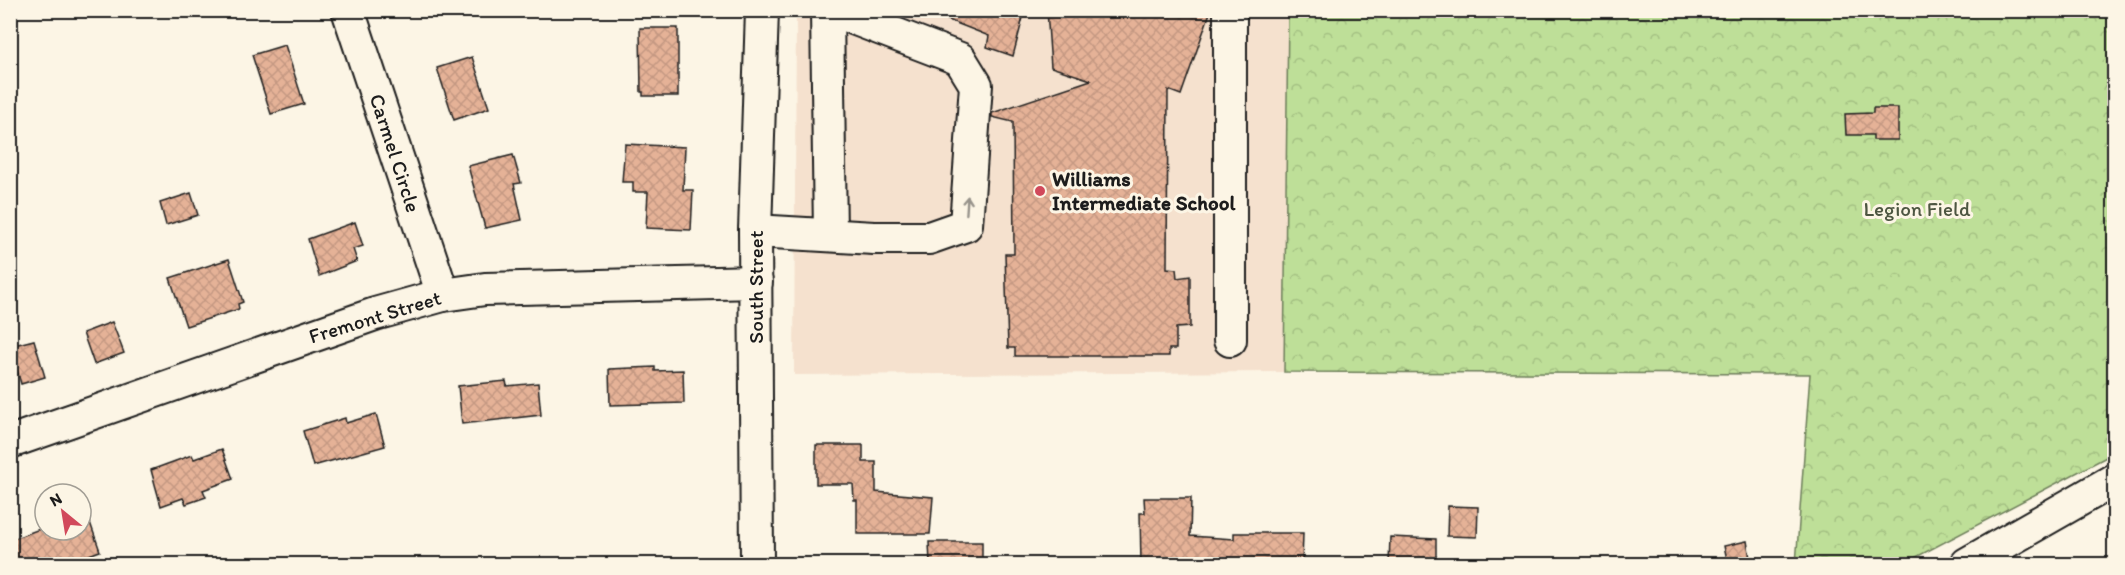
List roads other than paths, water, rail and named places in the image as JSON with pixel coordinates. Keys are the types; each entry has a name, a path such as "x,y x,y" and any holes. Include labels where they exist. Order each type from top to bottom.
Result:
{"street":[{"name":"Carmel Circle","path":"348,10 443,295"},
{"name":"South Street","path":"757,564 755,231 762,10"},
{"path":"827,10 830,235"},
{"path":"755,231 874,238 929,237 966,225 976,85 960,59 832,10"},
{"path":"1230,10 1230,340"},
{"name":"Fremont Street","path":"10,442 375,314 443,295 485,289 756,282"},
{"path":"1967,564 2113,484"}],"place":[{"name":"Williams Intermediate School","path":"1040,191"}],"park label":[{"name":"Legion Field","path":"1917,209"}]}
